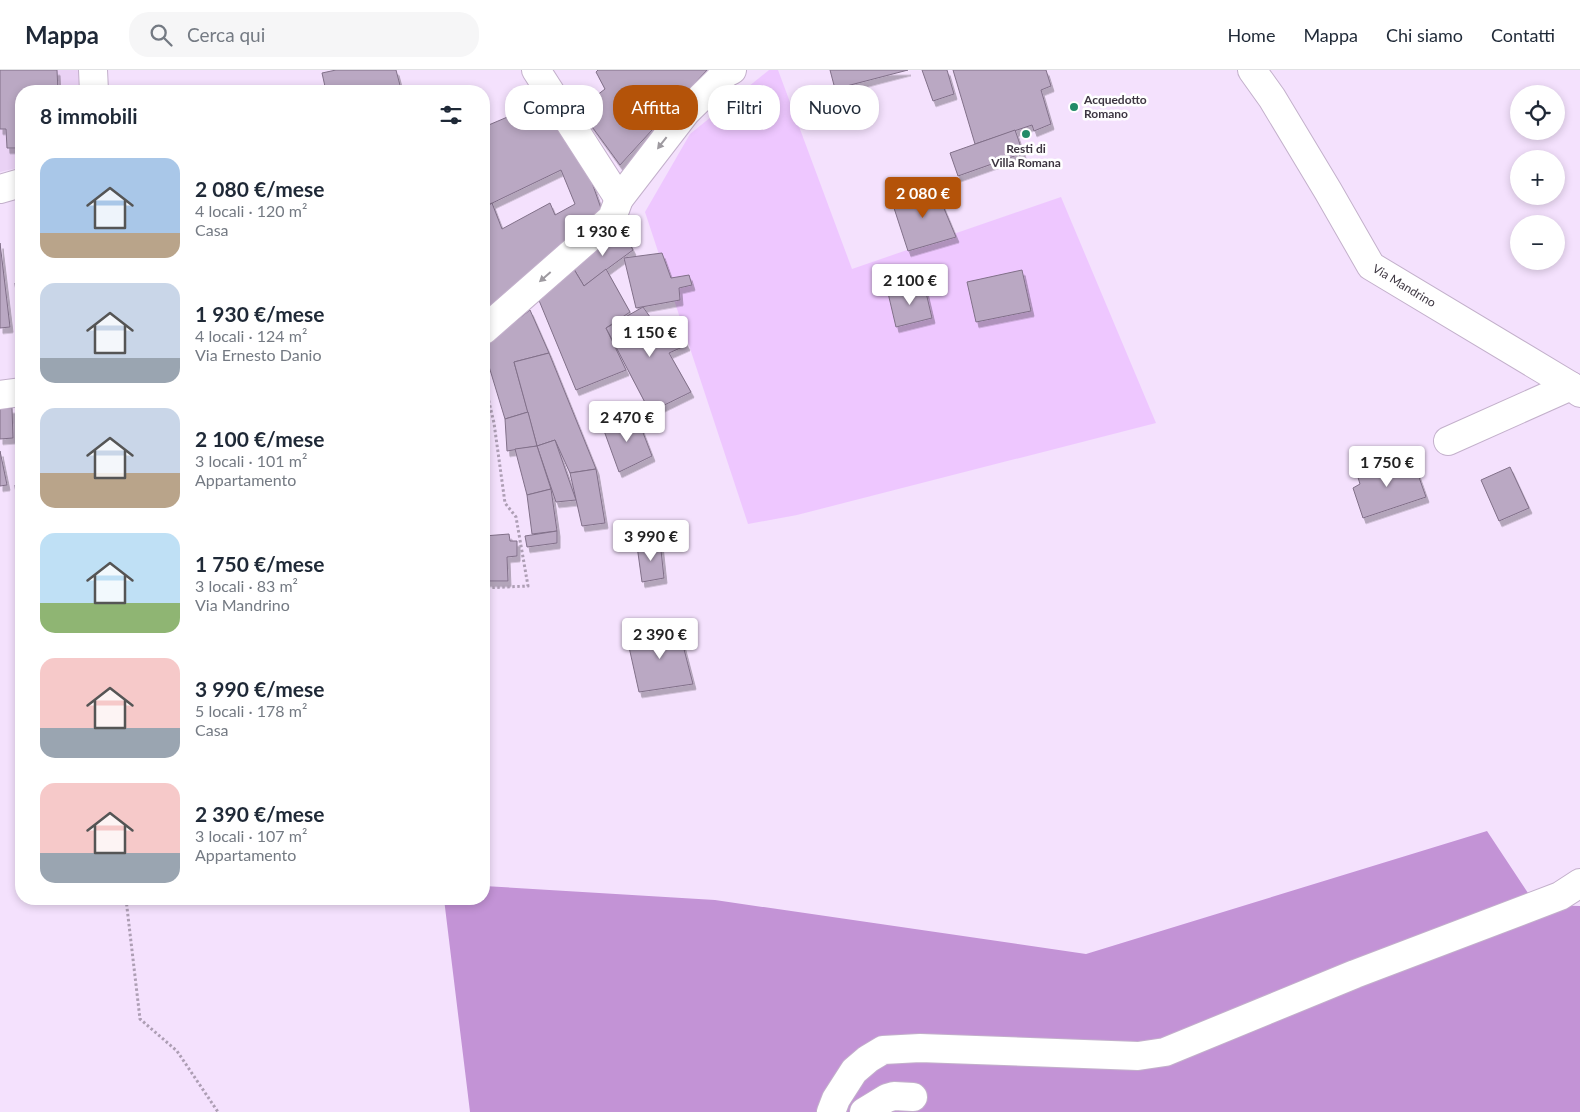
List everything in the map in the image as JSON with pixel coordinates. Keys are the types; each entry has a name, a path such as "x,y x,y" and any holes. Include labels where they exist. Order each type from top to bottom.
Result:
{"street":[{"path":"93,70 94,85"},
{"path":"536,70 619,199"},
{"path":"490,325 612,218 619,199 686,112 726,73 732,70"},
{"name":"Via Mandrino","path":"1252,70 1283,115 1371,266 1575,389"},
{"path":"0,189 15,185"},
{"path":"1448,441 1575,389"},
{"path":"0,395 15,393"},
{"path":"831,1112 836,1099 854,1071 868,1059 883,1050 920,1048 1138,1056 1165,1052 1355,974 1560,896 1580,883"},
{"path":"864,1112 887,1098 894,1096 913,1097"}],"path":[{"path":"490,407 505,503 516,516 528,586 490,588"},
{"path":"127,905 140,1019 177,1051 218,1112"}],"shaded area":[{"path":"0,70 82,70 83,85 15,85 15,168 0,172"},
{"path":"769,70 778,70 790,102 790,130 800,130 852,269 1061,197 1156,423 797,515 748,524 645,212 690,134 698,130 698,128 708,119 708,130 780,130 780,85 750,85"},
{"path":"1487,831 1536,905 1580,906 1580,1112 470,1112 445,905 490,905 490,886 715,900 1086,954"}],"building":[{"path":"0,70 57,70 58,85 15,85 15,148 7,148 6,129 0,129"},
{"path":"336,70 396,70 400,85 325,85 322,73"},
{"path":"598,70 707,70 693,85 613,85 613,130 652,130 620,165 594,130 603,130 603,91 605,89 596,72"},
{"path":"830,70 908,70 850,85 834,85"},
{"path":"922,70 947,70 954,94 933,101"},
{"path":"953,70 1046,70 1051,86 1041,90 1051,124 1034,131 1032,125 975,144"},
{"path":"505,118 505,130 565,130 583,157 603,214 490,315 490,124","holes":["561,170 575,204 555,215 550,203 502,229 492,203"]},
{"path":"1015,130 1023,153 958,176 950,153"},
{"path":"935,187 956,237 908,251 893,205 908,200 906,194"},
{"path":"622,228 633,250 584,286 572,266"},
{"path":"0,243 10,327 0,328"},
{"path":"662,253 671,278 689,275 692,285 679,288 680,300 636,308 624,258"},
{"path":"572,266 584,286 606,269 630,312 606,328 626,370 576,390 538,298"},
{"path":"1022,270 1031,311 976,322 967,282"},
{"path":"924,284 932,318 896,327 888,293"},
{"path":"643,307 660,331 673,322 687,345 669,353 691,392 650,412 606,328"},
{"path":"530,310 549,353 514,362 528,412 505,419 490,370 490,341"},
{"path":"549,353 596,469 570,473 555,440 537,446 514,362"},
{"path":"0,408 12,408 13,438 0,439"},
{"path":"528,412 537,446 507,451 505,419"},
{"path":"637,417 652,456 619,472 603,428"},
{"path":"555,440 576,500 556,502 537,446"},
{"path":"537,446 551,489 527,495 515,449"},
{"path":"0,451 7,485 0,486"},
{"path":"1395,458 1400,471 1415,466 1426,497 1363,518 1353,488 1360,484 1356,471"},
{"path":"1510,467 1529,508 1499,521 1481,480"},
{"path":"596,469 605,523 582,526 570,473"},
{"path":"551,489 557,531 532,534 527,495"},
{"path":"557,531 557,543 527,547 525,536"},
{"path":"509,534 510,541 517,541 517,556 507,557 508,581 490,581 490,536"},
{"path":"660,541 664,578 642,582 637,546"},
{"path":"678,626 693,684 639,692 627,638"}],"place":[{"name":"Acquedotto Romano","path":"1074,107"},
{"name":"Resti di Villa Romana","path":"1026,134"}]}
